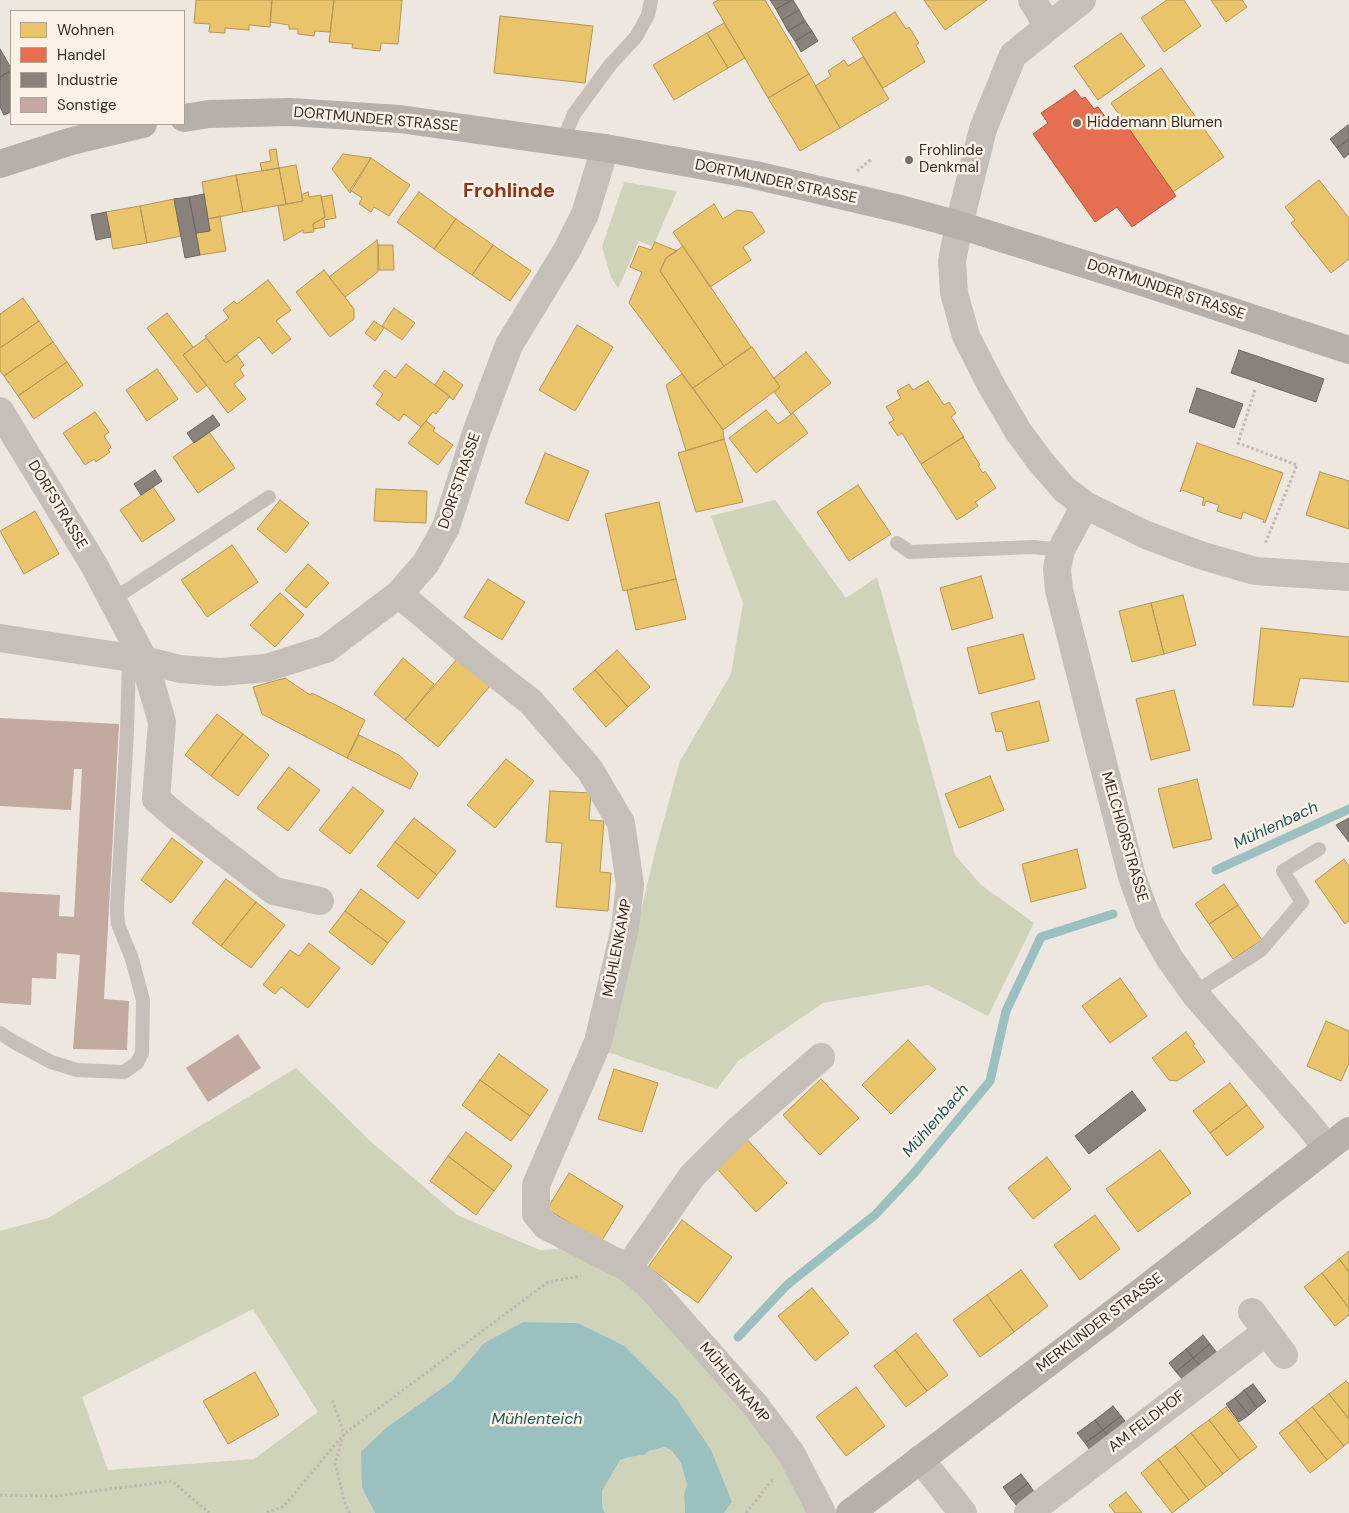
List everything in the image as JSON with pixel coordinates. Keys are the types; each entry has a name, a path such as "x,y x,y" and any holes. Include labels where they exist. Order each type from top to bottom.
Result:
{"main road":[{"name":"DORTMUNDER STRASSE","path":"185,118 209,114 290,112 391,118 606,148 755,175 959,225 1146,283 1349,350"},
{"path":"0,164 72,141 139,125"},
{"name":"MERKLINDER STRASSE","path":"850,1513 1123,1306 1349,1130"}],"street":[{"path":"1032,0 1048,26"},
{"path":"1082,0 1013,55 983,129 952,261 954,293 966,336 991,385 1018,431 1064,489 1085,505 1146,535 1200,556 1254,571 1349,577"},
{"name":"DORFSTRASSE","path":"0,411 94,565 112,600 136,659 180,670 221,672 266,668 326,649 399,594 426,563 446,527 476,433 509,345 571,242 585,214 606,148"},
{"name":"MELCHIORSTRASSE","path":"1085,505 1061,550 1057,569 1059,590 1132,877 1149,923 1170,959 1194,994 1327,1148"},
{"name":"MÜHLENKAMP","path":"399,594 531,702 590,770 621,823 630,885 626,928 598,1042 536,1186 536,1214 546,1226 628,1268 648,1284 754,1405 791,1453 822,1513"},
{"path":"0,638 136,659 162,722 156,799 274,891 320,901"},
{"path":"628,1268 692,1176 738,1130 821,1057"},
{"name":"AM FELDHOF","path":"1028,1513 1259,1322 1284,1354"},
{"path":"920,1459 963,1513"}],"lane":[{"path":"562,142 574,114 610,65 636,37 648,16 651,0"},
{"path":"112,600 268,498"},
{"path":"897,543 910,552 1034,547 1061,550"},
{"path":"0,1033 51,1062 77,1070 124,1072 137,1063 142,1053 144,1000 132,959 118,924 117,909 127,731 136,659"},
{"path":"1194,994 1261,950 1302,902 1283,872 1319,849"}],"path":[{"path":"1254,571 1297,465 1238,442 1256,390"},
{"path":"267,1513 284,1506 344,1434 548,1282 584,1275"},
{"path":"332,1400 344,1434 335,1463 345,1504 350,1513"},
{"path":"746,1513 791,1453"},
{"path":"0,1496 56,1496 172,1481 209,1513"}],"green space":[{"path":"624,182 677,191 653,247 639,241 618,288 611,277 602,247"},
{"path":"775,500 846,598 877,577 955,855 981,885 1034,923 988,1016 928,985 823,1003 738,1061 717,1089 607,1052 656,848 680,761 731,674 743,603 711,516"},
{"path":"296,1068 369,1140 457,1215 540,1250 590,1247 755,1405 814,1513 724,1513 732,1501 676,1398 625,1346 578,1323 523,1322 484,1343 452,1381 386,1428 362,1488 375,1513 0,1513 0,1231 48,1218","holes":["253,1309 318,1412 254,1459 108,1470 82,1397"]},
{"path":"665,1447 672,1451 681,1463 687,1485 684,1494 685,1513 605,1513 602,1506 602,1491 620,1460 644,1455 649,1451"}],"water":[{"name":"Mühlenteich","path":"523,1322 578,1323 625,1346 676,1398 711,1450 732,1502 724,1513 685,1513 684,1494 687,1485 681,1463 672,1451 665,1447 649,1451 644,1455 620,1460 602,1491 602,1506 605,1513 375,1513 362,1488 361,1452 386,1428 452,1381 484,1343"}],"building: Wohnen":[{"path":"196,0 272,0 270,27 249,25 249,30 225,28 225,33 209,32 210,24 194,23"},
{"path":"272,0 334,0 330,32 315,31 314,36 298,34 298,29 289,29 289,25 270,22"},
{"path":"334,0 402,0 398,44 381,43 380,51 352,48 353,44 329,42"},
{"path":"718,0 765,0 809,74 768,98 713,3"},
{"path":"924,0 987,0 945,30"},
{"path":"1167,0 1184,0 1201,26 1164,52 1141,18"},
{"path":"1211,0 1242,0 1247,7 1226,22"},
{"path":"895,12 906,29 909,27 919,43 916,45 925,62 883,88 852,38"},
{"path":"500,16 593,26 585,83 494,73"},
{"path":"724,23 745,58 728,68 707,33"},
{"path":"707,33 728,68 674,100 653,65"},
{"path":"1121,33 1145,66 1098,100 1074,66"},
{"path":"863,57 889,99 840,128 815,86 831,76 828,71 844,60 848,66"},
{"path":"1161,68 1224,157 1173,192 1111,103"},
{"path":"809,74 840,128 800,151 768,98"},
{"path":"276,149 279,168 262,171 260,163 271,161 269,150"},
{"path":"343,154 371,158 350,193 332,169"},
{"path":"371,158 410,185 389,216 374,207 371,212 359,204 362,198 350,190"},
{"path":"296,165 303,201 286,204 279,168"},
{"path":"279,168 286,204 243,212 236,175"},
{"path":"236,175 243,212 208,219 202,182"},
{"path":"1319,180 1349,218 1349,259 1331,273 1291,223 1295,220 1285,207"},
{"path":"308,192 309,197 321,195 325,217 313,224 314,232 303,233 303,230 284,241 278,206 303,201 301,195"},
{"path":"419,192 456,219 434,249 397,222"},
{"path":"332,195 336,218 324,220 325,227 314,229 313,224 325,217 321,197"},
{"path":"174,199 181,236 147,243 140,206"},
{"path":"714,204 723,219 737,210 752,212 765,232 743,247 751,260 710,287 673,232"},
{"path":"140,206 147,243 113,249 106,212"},
{"path":"220,216 226,251 200,255 196,233 210,231 208,219"},
{"path":"456,219 493,245 472,275 434,249"},
{"path":"377,240 378,272 345,297 329,277"},
{"path":"655,242 677,251 666,258 660,271 724,366 693,388 629,303 642,272 630,267 639,246 651,250"},
{"path":"378,245 393,245 394,270 379,270"},
{"path":"493,245 531,271 510,301 472,275"},
{"path":"683,246 751,347 724,366 660,271 666,258"},
{"path":"324,270 354,309 354,319 330,337 296,292"},
{"path":"268,280 291,310 276,321 291,339 272,354 259,337 226,363 205,336 229,318 223,310 234,301 237,304"},
{"path":"23,298 39,321 0,348 0,314"},
{"path":"394,308 415,323 402,340 382,326"},
{"path":"167,313 193,347 183,355 207,385 197,393 147,328"},
{"path":"39,321 53,342 4,376 0,371 0,348"},
{"path":"374,321 384,328 375,341 365,333"},
{"path":"577,325 613,347 575,411 539,390"},
{"path":"206,338 226,363 237,355 244,365 240,369 244,376 234,384 246,399 228,413 183,355"},
{"path":"53,342 67,362 18,396 4,376"},
{"path":"752,347 780,387 723,430 693,388"},
{"path":"806,352 831,383 791,414 774,392 780,387 774,378"},
{"path":"67,362 83,385 34,419 18,396"},
{"path":"406,364 450,396 436,414 433,412 421,427 404,414 399,421 376,404 383,394 373,386 385,370 395,378"},
{"path":"157,369 178,399 147,421 126,390"},
{"path":"444,371 463,385 453,400 435,385"},
{"path":"682,374 723,430 724,439 686,451 666,385"},
{"path":"928,381 944,405 949,402 956,413 951,417 964,437 921,464 902,433 898,436 889,423 894,420 886,407 901,398 897,391 909,384 913,390"},
{"path":"766,410 778,424 793,413 808,433 756,473 729,438"},
{"path":"95,412 109,432 104,436 111,447 108,450 110,452 96,462 94,459 85,465 63,433"},
{"path":"426,421 435,428 433,431 453,445 438,465 408,443"},
{"path":"209,432 235,468 198,493 173,457"},
{"path":"963,437 980,465 978,466 983,473 985,471 996,488 975,502 978,506 957,520 921,464"},
{"path":"724,439 743,502 696,512 678,453"},
{"path":"1197,443 1283,473 1265,523 1263,522 1264,520 1243,512 1241,519 1217,511 1219,505 1206,501 1204,506 1202,505 1204,498 1182,490 1180,492"},
{"path":"545,453 589,471 568,521 525,503"},
{"path":"1320,472 1349,481 1349,529 1306,515"},
{"path":"858,485 891,534 849,561 817,512"},
{"path":"153,487 175,520 142,542 120,510"},
{"path":"376,489 427,491 426,523 374,521"},
{"path":"280,500 309,523 286,553 257,529"},
{"path":"659,502 676,579 623,591 605,514"},
{"path":"35,511 59,554 24,574 0,531"},
{"path":"232,545 258,582 207,617 181,580"},
{"path":"308,564 329,583 306,608 285,590"},
{"path":"981,576 993,618 952,630 940,588"},
{"path":"488,579 525,602 502,640 464,617"},
{"path":"676,579 686,619 636,630 627,590"},
{"path":"280,593 304,615 275,647 250,625"},
{"path":"1183,595 1196,645 1164,654 1151,603"},
{"path":"1151,603 1164,654 1132,662 1119,611"},
{"path":"1261,628 1349,637 1349,682 1300,678 1293,707 1253,705"},
{"path":"1023,634 1035,679 979,694 967,648"},
{"path":"617,650 650,687 628,707 595,670"},
{"path":"403,658 434,684 405,720 374,694"},
{"path":"457,659 490,686 438,747 405,720"},
{"path":"595,670 628,707 606,727 573,689"},
{"path":"285,678 310,695 312,693 365,720 347,758 262,714 253,687"},
{"path":"1174,690 1190,750 1151,760 1136,699"},
{"path":"1039,701 1049,741 1007,751 1002,731 996,732 991,713"},
{"path":"217,714 243,734 211,776 185,755"},
{"path":"243,734 269,755 238,796 211,776"},
{"path":"359,735 399,755 418,773 410,789 347,758"},
{"path":"506,759 534,781 495,828 467,805"},
{"path":"289,767 320,790 288,831 257,808"},
{"path":"990,776 1004,810 959,828 945,794"},
{"path":"1197,779 1212,839 1173,848 1158,789"},
{"path":"353,787 384,811 350,854 319,830"},
{"path":"550,791 591,793 589,820 604,821 600,872 611,873 608,911 556,907 562,843 546,842"},
{"path":"414,818 456,851 437,875 395,842"},
{"path":"172,838 203,862 171,903 141,880"},
{"path":"395,842 437,875 418,899 377,866"},
{"path":"1077,849 1086,888 1031,902 1022,864"},
{"path":"1344,859 1349,866 1349,921 1345,924 1315,881"},
{"path":"226,879 256,902 221,946 192,923"},
{"path":"1224,884 1238,905 1209,924 1195,904"},
{"path":"361,889 405,922 388,943 345,911"},
{"path":"256,902 285,925 251,968 221,946"},
{"path":"1238,905 1262,940 1233,959 1209,924"},
{"path":"345,911 388,943 372,965 329,932"},
{"path":"309,943 340,968 308,1008 281,987 275,994 263,985 290,950 299,956"},
{"path":"1120,978 1147,1016 1110,1043 1082,1006"},
{"path":"1326,1021 1349,1031 1349,1063 1341,1081 1307,1066"},
{"path":"1186,1032 1205,1062 1177,1081 1169,1080 1152,1058"},
{"path":"908,1040 936,1069 891,1114 862,1085"},
{"path":"499,1054 548,1090 530,1116 480,1080"},
{"path":"614,1069 658,1083 642,1132 598,1119"},
{"path":"821,1079 859,1118 820,1155 783,1115"},
{"path":"480,1080 530,1116 511,1141 462,1105"},
{"path":"1230,1083 1247,1105 1210,1133 1193,1111"},
{"path":"1247,1105 1264,1127 1227,1156 1210,1133"},
{"path":"466,1132 512,1166 494,1191 448,1156"},
{"path":"743,1135 787,1183 756,1212 712,1163"},
{"path":"1160,1150 1191,1193 1138,1232 1106,1189"},
{"path":"448,1156 494,1191 476,1215 430,1181"},
{"path":"1047,1157 1071,1189 1033,1219 1008,1188"},
{"path":"569,1173 623,1206 601,1242 547,1209"},
{"path":"1095,1215 1120,1249 1080,1280 1054,1245"},
{"path":"682,1220 732,1257 698,1303 648,1267"},
{"path":"1349,1251 1349,1272 1339,1259"},
{"path":"1339,1259 1349,1272 1349,1308 1322,1273"},
{"path":"1021,1270 1048,1306 1014,1332 987,1295"},
{"path":"1322,1273 1349,1308 1349,1315 1335,1326 1304,1287"},
{"path":"812,1288 849,1333 815,1361 778,1316"},
{"path":"987,1295 1014,1332 980,1357 953,1320"},
{"path":"916,1333 948,1375 927,1391 895,1350"},
{"path":"895,1350 927,1391 906,1407 874,1366"},
{"path":"255,1372 279,1415 228,1444 203,1401"},
{"path":"1346,1381 1349,1384 1349,1419 1329,1394"},
{"path":"856,1387 885,1426 846,1456 816,1417"},
{"path":"1329,1394 1349,1419 1349,1442 1344,1446 1312,1407"},
{"path":"1226,1407 1257,1447 1240,1460 1209,1420"},
{"path":"1312,1407 1344,1446 1327,1460 1296,1420"},
{"path":"1209,1420 1240,1460 1223,1474 1191,1433"},
{"path":"1296,1420 1327,1460 1310,1473 1279,1433"},
{"path":"1191,1433 1223,1474 1206,1487 1175,1446"},
{"path":"1175,1446 1206,1487 1189,1500 1158,1459"},
{"path":"1158,1459 1189,1500 1172,1513 1141,1473"},
{"path":"1126,1492 1142,1513 1115,1513 1109,1505"}],"building: Handel":[{"path":"1075,90 1082,99 1085,97 1094,109 1098,107 1115,130 1125,123 1176,196 1132,227 1117,207 1095,222 1033,134 1048,123 1041,113"}],"building: Industrie":[{"path":"770,0 792,0 776,9"},
{"path":"793,0 799,10 782,20 776,9"},
{"path":"799,10 805,21 788,31 782,20"},
{"path":"805,21 812,31 795,41 788,31"},
{"path":"812,31 818,41 801,52 795,41"},
{"path":"0,49 10,66 10,71 0,77"},
{"path":"10,72 10,112 4,115 0,107 0,77"},
{"path":"1348,125 1349,139 1337,148 1330,139"},
{"path":"1349,139 1349,154 1344,158 1337,148"},
{"path":"204,194 210,231 196,233 189,197"},
{"path":"189,197 200,255 185,258 174,199"},
{"path":"106,212 111,237 96,240 91,215"},
{"path":"1239,350 1324,379 1316,402 1231,373"},
{"path":"1197,388 1243,404 1234,428 1189,412"},
{"path":"213,415 220,425 194,443 187,433"},
{"path":"155,470 162,481 141,495 134,484"},
{"path":"1349,818 1349,842 1336,825"},
{"path":"1132,1091 1146,1110 1089,1154 1075,1136"},
{"path":"1203,1335 1210,1344 1193,1358 1186,1349"},
{"path":"1210,1344 1218,1354 1201,1367 1193,1358"},
{"path":"1186,1349 1193,1358 1176,1372 1169,1363"},
{"path":"1193,1358 1201,1367 1184,1381 1176,1372"},
{"path":"1253,1384 1266,1401 1257,1408 1244,1390"},
{"path":"1244,1390 1257,1408 1249,1415 1235,1398"},
{"path":"1235,1398 1249,1415 1239,1422 1226,1404"},
{"path":"1113,1406 1121,1416 1103,1430 1095,1420"},
{"path":"1121,1416 1128,1425 1110,1439 1103,1430"},
{"path":"1095,1420 1103,1430 1085,1443 1077,1433"},
{"path":"1103,1430 1110,1439 1092,1453 1085,1443"},
{"path":"1021,1474 1028,1483 1010,1497 1003,1487"},
{"path":"1028,1483 1035,1493 1017,1506 1010,1497"}],"building: Sonstige":[{"path":"0,718 119,724 104,999 129,1001 127,1050 73,1049 80,955 57,953 56,979 32,978 31,1005 0,1003 0,892 60,895 59,916 74,917 82,769 74,769 71,810 0,806"},
{"path":"238,1034 261,1068 208,1102 186,1068"}],"waterway":[{"name":"Mühlenbach","path":"1216,870 1349,809"},
{"name":"Mühlenbach","path":"738,1337 787,1285 875,1215 915,1172 990,1081 1006,1011 1041,937 1113,914"}],"place":[{"name":"Hiddemann Blumen","path":"1077,123"},
{"name":"Frohlinde Denkmal","path":"909,160"}],"district":[{"name":"Frohlinde","path":"509,192"}]}
